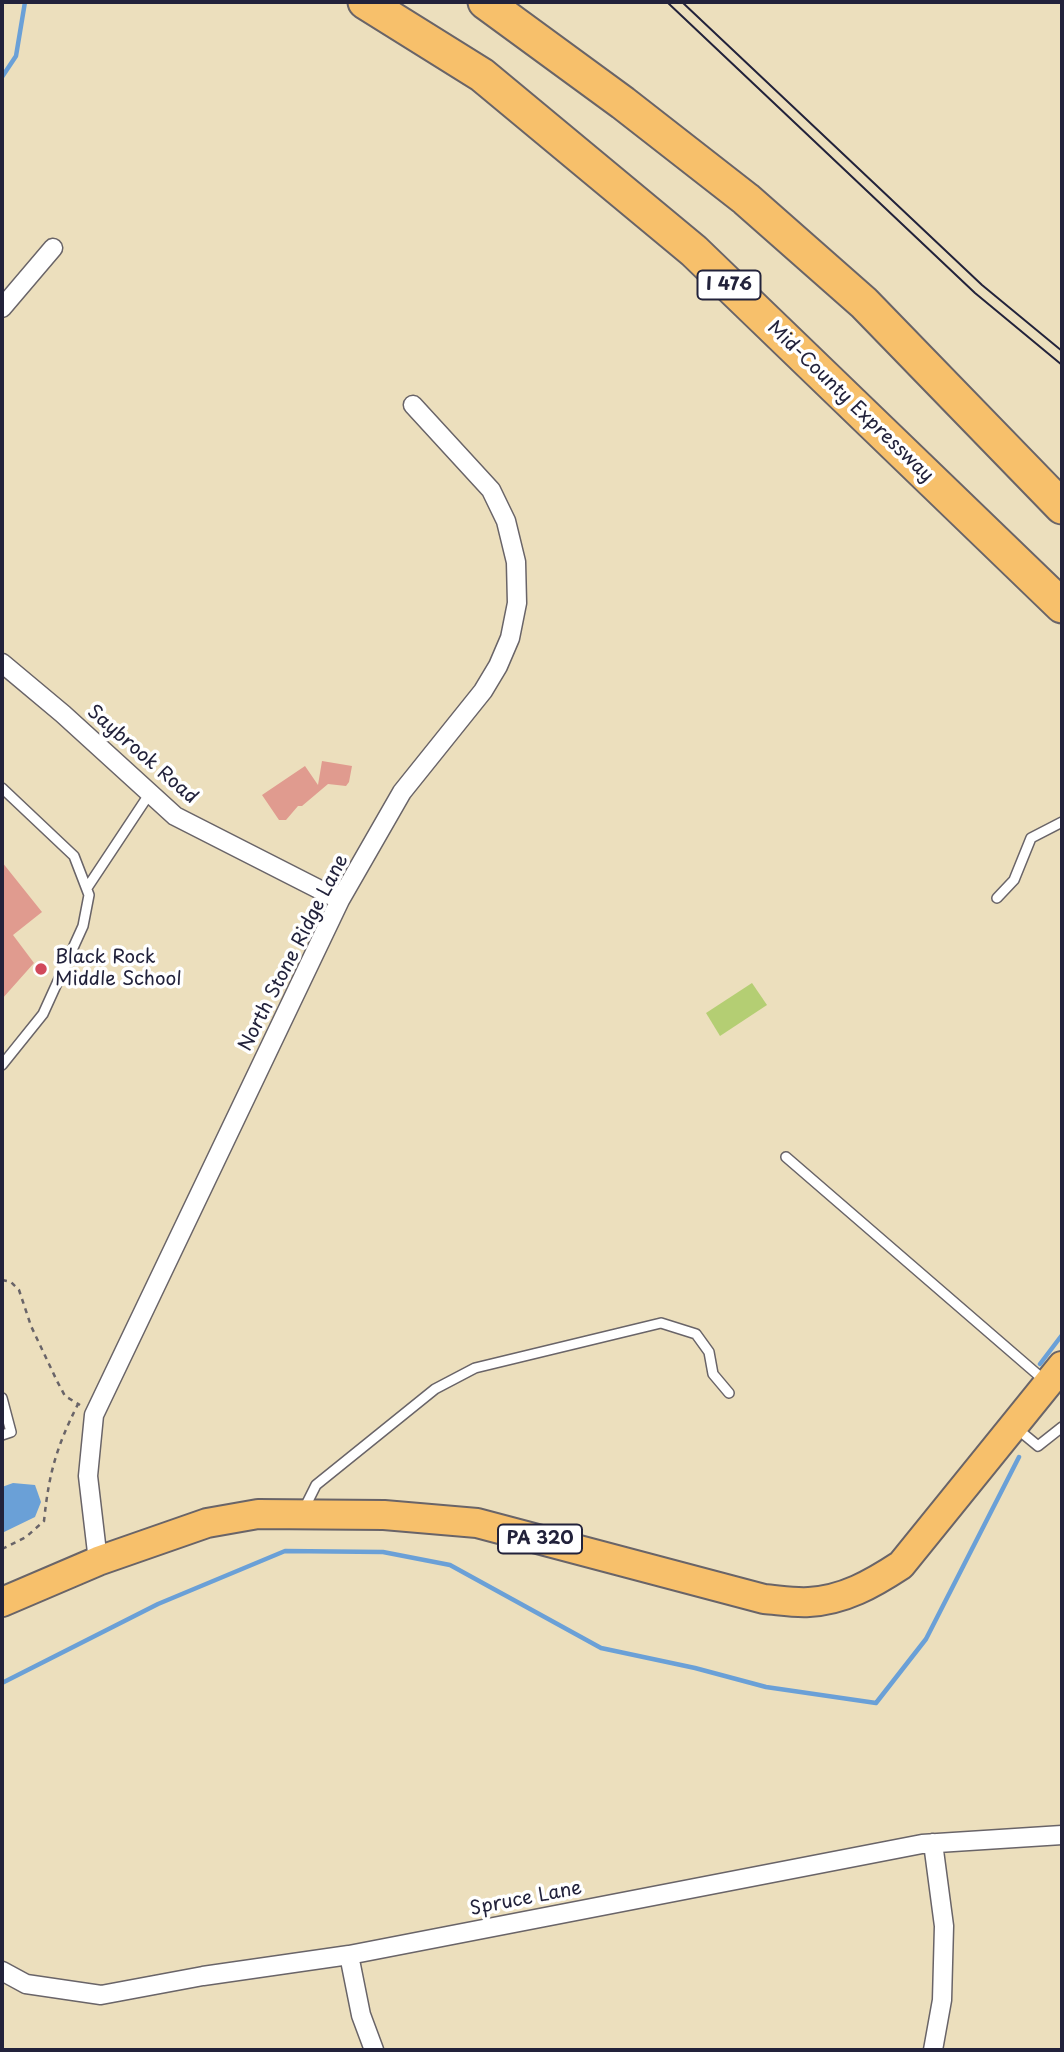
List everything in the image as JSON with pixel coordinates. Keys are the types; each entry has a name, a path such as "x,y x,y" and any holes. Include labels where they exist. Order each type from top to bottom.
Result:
{"highway":[{"name":"Mid-County Expressway","path":"365,2 482,75 694,251 1062,606"},
{"path":"485,2 623,103 746,199 863,303 1062,507"}],"main road":[{"name":"PA 320","path":"2,1602 98,1561 207,1523 258,1514 384,1515 477,1523 764,1599 808,1602 844,1596 873,1584 901,1565 1055,1375"}],"street":[{"path":"2,308 53,248"},
{"name":"North Stone Ridge Lane","path":"98,1561 88,1475 96,1411 340,900 402,792 483,691 510,638 517,603 516,562 506,521 491,490 413,405"},
{"name":"Saybrook Road","path":"2,663 63,714 175,816 340,900"},
{"name":"Spruce Lane","path":"2,1971 26,1984 101,1995 203,1976 349,1955 933,1843 1062,1835"},
{"path":"933,1843 944,1926 942,2000 933,2050"},
{"path":"349,1955 360,2015 374,2050"}],"lane":[{"path":"2,788 74,856 89,895 83,926 43,1014 2,1065"},
{"path":"86,888 150,793"},
{"path":"997,898 1014,880 1031,838 1062,822"},
{"path":"786,1157 1055,1375"},
{"path":"301,1514 316,1485 435,1389 475,1368 661,1323 696,1334 709,1352 713,1374 729,1393"},
{"path":"2,1398 11,1432 2,1435"},
{"path":"1013,1426 1038,1446 1062,1427"}],"path":[{"path":"2,1280 11,1282 19,1290 31,1326 65,1396 96,1411"},
{"path":"2,1549 26,1538 44,1521 49,1478 61,1438 78,1404"}],"green space":[{"path":"752,983 767,1005 720,1036 706,1013"}],"water":[{"path":"13,1483 35,1485 41,1502 35,1517 2,1533 2,1487"}],"building":[{"path":"322,761 352,766 349,782 346,786 328,784 302,806 298,806 286,820 279,820 262,795 305,766 318,785"},
{"name":"Black Rock Middle School","path":"2,862 42,912 13,935 34,963 2,999"}],"waterway":[{"path":"2,77 16,56 25,2"},
{"path":"1040,1364 1062,1335"},
{"path":"2,1683 158,1604 285,1551 383,1552 450,1565 601,1648 695,1668 766,1687 876,1703 926,1639 1019,1457"}],"tram line":[{"path":"667,2 975,293 1062,365"},
{"path":"682,2 982,285 1062,351"}],"place":[{"name":"Black Rock Middle School","path":"41,969"}]}
